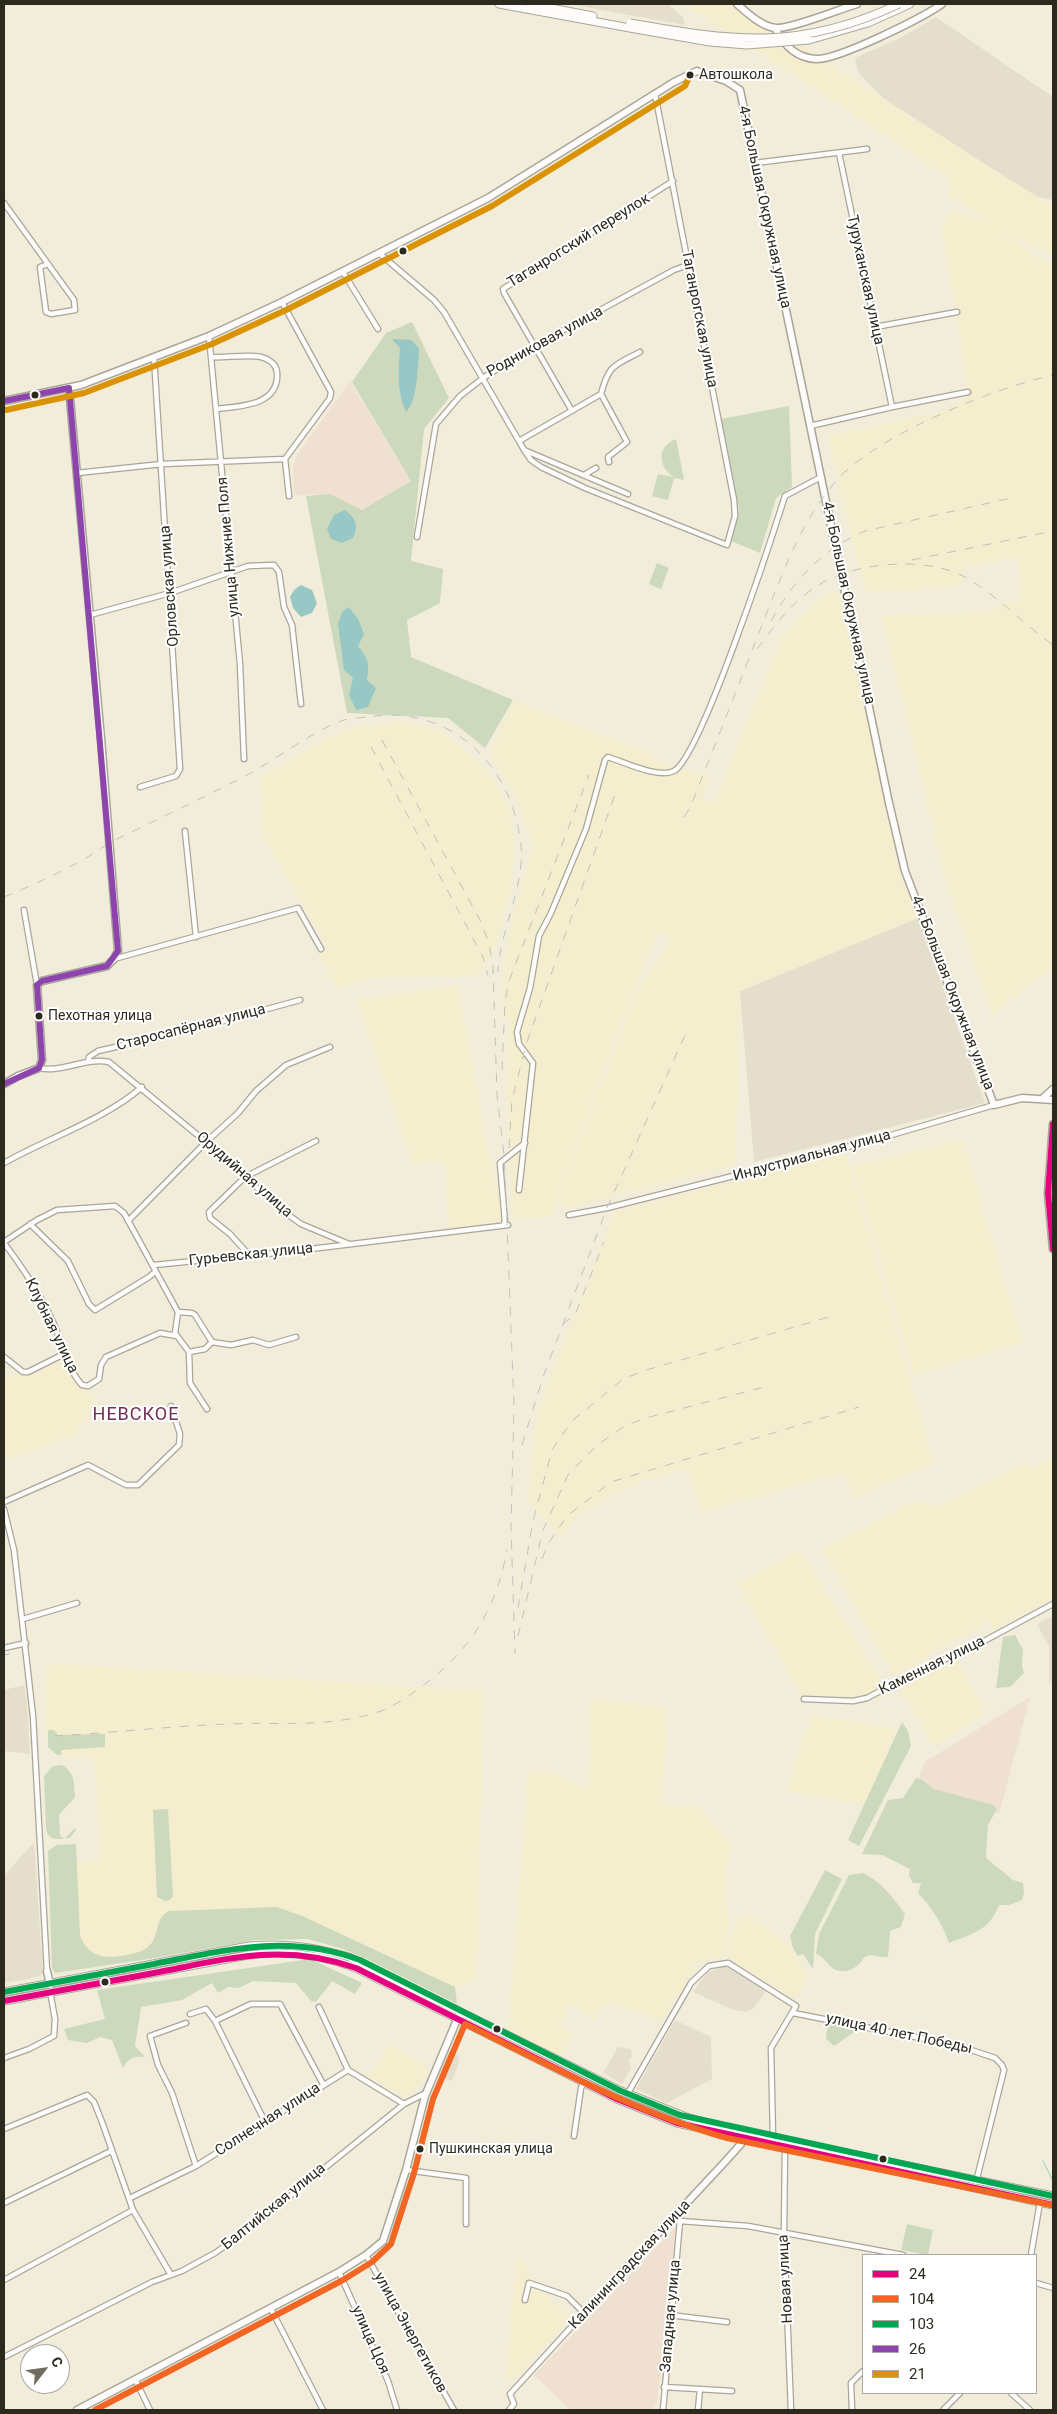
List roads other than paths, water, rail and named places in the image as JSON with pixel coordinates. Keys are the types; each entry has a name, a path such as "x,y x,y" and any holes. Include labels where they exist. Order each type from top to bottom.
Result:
{"main road":[{"path":"500,4 630,26 726,38 782,38 819,33 866,19 898,4"},
{"path":"530,4 710,42 747,45 777,44 841,33 910,4"},
{"path":"4,1992 50,1985 249,1946 294,1945 349,1957 628,2094 686,2117 785,2148 975,2184 1053,2196"},
{"path":"4,2001 248,1955 296,1953 331,1959 356,1968 456,2020 632,2106 677,2124 745,2136 773,2138 975,2184 1053,2205"},
{"path":"618,2099 628,2094"},
{"path":"628,2094 632,2106"}],"street":[{"path":"736,4 754,17 778,28 796,52 815,59 840,52 894,30 942,4"},
{"path":"778,28 858,4"},
{"name":"4-я Большая Окружная улица","path":"655,94 697,71 726,81 740,90 889,803 905,870 994,1105"},
{"path":"4,401 69,388 208,336 282,302 488,198 655,94"},
{"name":"Таганрогская улица","path":"524,450 541,467 585,488 727,544 735,516 734,500 655,94"},
{"path":"755,163 867,149"},
{"name":"Туруханская улица","path":"839,153 892,406"},
{"name":"Таганрогский переулок","path":"572,411 503,289 506,285 673,181"},
{"path":"4,203 74,300 75,310 51,314 46,312 40,267 48,264"},
{"path":"380,254 434,300 444,312 524,450 628,494"},
{"name":"Родниковая улица","path":"417,537 436,424 460,396 483,378 534,346 674,270 688,266"},
{"path":"343,272 378,329"},
{"path":"282,302 329,388 330,398 285,459 288,496"},
{"path":"875,327 957,312"},
{"name":"улица Нижние Поля","path":"208,336 212,357 230,572 240,664 244,759"},
{"path":"608,462 610,454 627,442 601,394 606,374 612,367 640,352"},
{"name":"Орловская улица","path":"140,787 176,776 180,770 154,357"},
{"path":"212,357 260,357 272,362 276,368 278,379 274,389 266,399 252,405 217,409"},
{"path":"37,985 42,981 107,966 114,959 118,951 111,843 69,388"},
{"path":"810,426 892,406 968,392"},
{"path":"519,441 601,394"},
{"path":"77,472 162,464 285,459"},
{"path":"584,475 596,468"},
{"path":"520,1190 533,1063 532,1058 519,1044 517,1032 530,988 539,936 551,913 586,829 605,760 608,757 658,773 667,773 682,765 706,714 747,610 785,496 821,477"},
{"path":"90,615 170,592 230,572 264,564 278,568 284,606 292,625 302,704"},
{"path":"185,831 196,937"},
{"path":"114,959 298,908 321,949"},
{"path":"24,910 37,985 42,1060 39,1068"},
{"name":"Старосапёрная улица","path":"88,1062 89,1057 98,1051 202,1027 300,1000"},
{"path":"128,1221 206,1142 212,1139 256,1091 286,1065 330,1047"},
{"name":"Орудийная улица","path":"4,1084 39,1068 47,1070 88,1062 109,1062 142,1087 283,1211 302,1224 349,1244 505,1225 500,1163 525,1143"},
{"path":"4,1163 92,1118 133,1095 142,1087"},
{"path":"1043,1098 1053,1089"},
{"name":"Индустриальная улица","path":"569,1215 611,1207 851,1146 1022,1098 1053,1100"},
{"path":"1053,1124 1048,1193 1053,1249"},
{"path":"250,1256 208,1215 245,1177 316,1141"},
{"path":"4,1243 30,1224 57,1210 115,1206 120,1208 178,1312 175,1325 177,1336 189,1352 190,1383 207,1409"},
{"path":"30,1224 68,1261 88,1304 95,1310 155,1272"},
{"name":"Клубная улица","path":"4,1243 19,1262 36,1292 78,1380 88,1386 100,1379 101,1365 106,1357 160,1333 177,1336"},
{"name":"Гурьевская улица","path":"154,1266 349,1244"},
{"path":"178,1312 195,1315 212,1342 231,1346 253,1340 269,1345 296,1337"},
{"path":"189,1352 205,1349 212,1342"},
{"path":"4,1358 23,1372 28,1372 66,1353"},
{"path":"4,1502 88,1465 126,1485 138,1485 179,1444 180,1434 171,1406"},
{"path":"4,1509 14,1550 26,1643 38,1764 47,1970 55,2019 54,2036 29,2050 4,2058"},
{"path":"4,1536 10,1534"},
{"path":"23,1619 77,1603"},
{"name":"Каменная улица","path":"804,1699 853,1701 867,1698 912,1674 973,1647 1053,1604"},
{"path":"4,1648 26,1643"},
{"path":"628,2094 691,1984 709,1966 722,1962 736,1967 796,2006 771,2048 773,2138"},
{"path":"215,2021 251,2004 280,2004 323,2084"},
{"path":"320,2007 348,2070 404,2104"},
{"path":"190,2014 206,2010 215,2021 265,2122"},
{"path":"77,2410 136,2381 339,2272 366,2255 383,2241 406,2170 426,2093 460,2012"},
{"name":"улица 40 лет Победы","path":"792,2012 956,2045 989,2055 999,2061 1004,2070 975,2184"},
{"path":"186,2023 150,2036 158,2065 172,2093 196,2166"},
{"name":"Солнечная улица","path":"130,2198 196,2166 323,2084 348,2070"},
{"path":"574,2136 581,2088 584,2082"},
{"name":"Балтийская улица","path":"4,2357 152,2282 171,2275 215,2253 248,2230 404,2104 426,2093"},
{"path":"4,2129 87,2095 94,2102 133,2210 171,2275"},
{"name":"Калининградская улица","path":"509,2410 514,2404 510,2394 745,2136"},
{"name":"Новая улица","path":"785,2148 784,2232 791,2410"},
{"path":"4,2203 111,2151"},
{"path":"406,2170 466,2178 466,2224"},
{"path":"1030,2254 1040,2202"},
{"path":"4,2280 133,2210"},
{"path":"672,2218 680,2221 748,2226 897,2254"},
{"name":"Западная улица","path":"663,2410 670,2315 680,2221"},
{"name":"улица Энергетиков","path":"366,2255 454,2410"},
{"name":"улица Цоя","path":"339,2272 388,2380 397,2410"},
{"path":"525,2300 529,2283 567,2296 584,2313"},
{"path":"1037,2283 1053,2288"},
{"path":"271,2309 323,2410"},
{"path":"670,2315 726,2322"},
{"path":"852,2410 851,2384 862,2372"},
{"path":"136,2381 150,2410"},
{"path":"664,2386 732,2391"},
{"path":"698,2410 700,2389"},
{"path":"944,2410 959,2394"},
{"path":"1013,2394 1030,2410"}],"water":[{"path":"392,339 411,340 419,348 415,391 410,407 406,412 400,389 400,348"},
{"path":"345,510 354,519 356,529 353,538 342,543 331,539 327,529 334,515"},
{"path":"301,585 312,590 317,603 312,613 301,617 293,608 290,597 294,590"},
{"path":"349,607 358,619 364,634 358,646 367,662 367,680 376,688 368,707 356,710 349,695 353,678 344,670 338,624 342,612"}],"waterway":[{"path":"4,1655 9,1654"},
{"path":"1043,2161 1053,2181"}],"railway":[{"path":"684,817 690,808 791,554 811,515 837,480 855,463 907,430 969,402 1028,381 1053,375"},
{"path":"771,621 789,593 810,568 835,547 850,538 865,531 1011,498"},
{"path":"912,560 1053,531"},
{"path":"757,649 792,607 817,586 832,578 850,572 889,564 929,566 963,576 987,591 1053,645"},
{"path":"4,897 59,872 113,841 247,775 332,725 350,719 396,715 423,719 447,729 469,743 487,762 502,784 513,809 520,837 520,871 503,938 498,972"},
{"path":"382,740 480,920 489,943 493,968 497,1095 504,1155 514,1406 511,1526 515,1654"},
{"path":"371,747 483,957 488,975"},
{"path":"502,1070 505,1002 509,981 589,775"},
{"path":"509,1148 512,1100 527,1042 617,789"},
{"path":"522,1445 543,1377 607,1208 686,1033"},
{"path":"563,1324 575,1315 604,1242"},
{"path":"518,1608 533,1521 552,1450 572,1421 623,1379 643,1371 829,1317"},
{"path":"518,1636 543,1530 568,1475 588,1454 625,1426 646,1418 768,1386"},
{"path":"542,1559 548,1544 567,1516 611,1482 859,1407"},
{"path":"54,1736 206,1725 330,1722 379,1712 401,1701 421,1687 454,1659 467,1644 478,1628 496,1592 507,1550"}],"place":[{"name":"Автошкола","path":"690,75"},
{"name":"Пехотная улица","path":"39,1016"},
{"name":"Пушкинская улица","path":"420,2149"}],"district":[{"name":"НЕВСКОЕ","path":"136,1415"}]}
